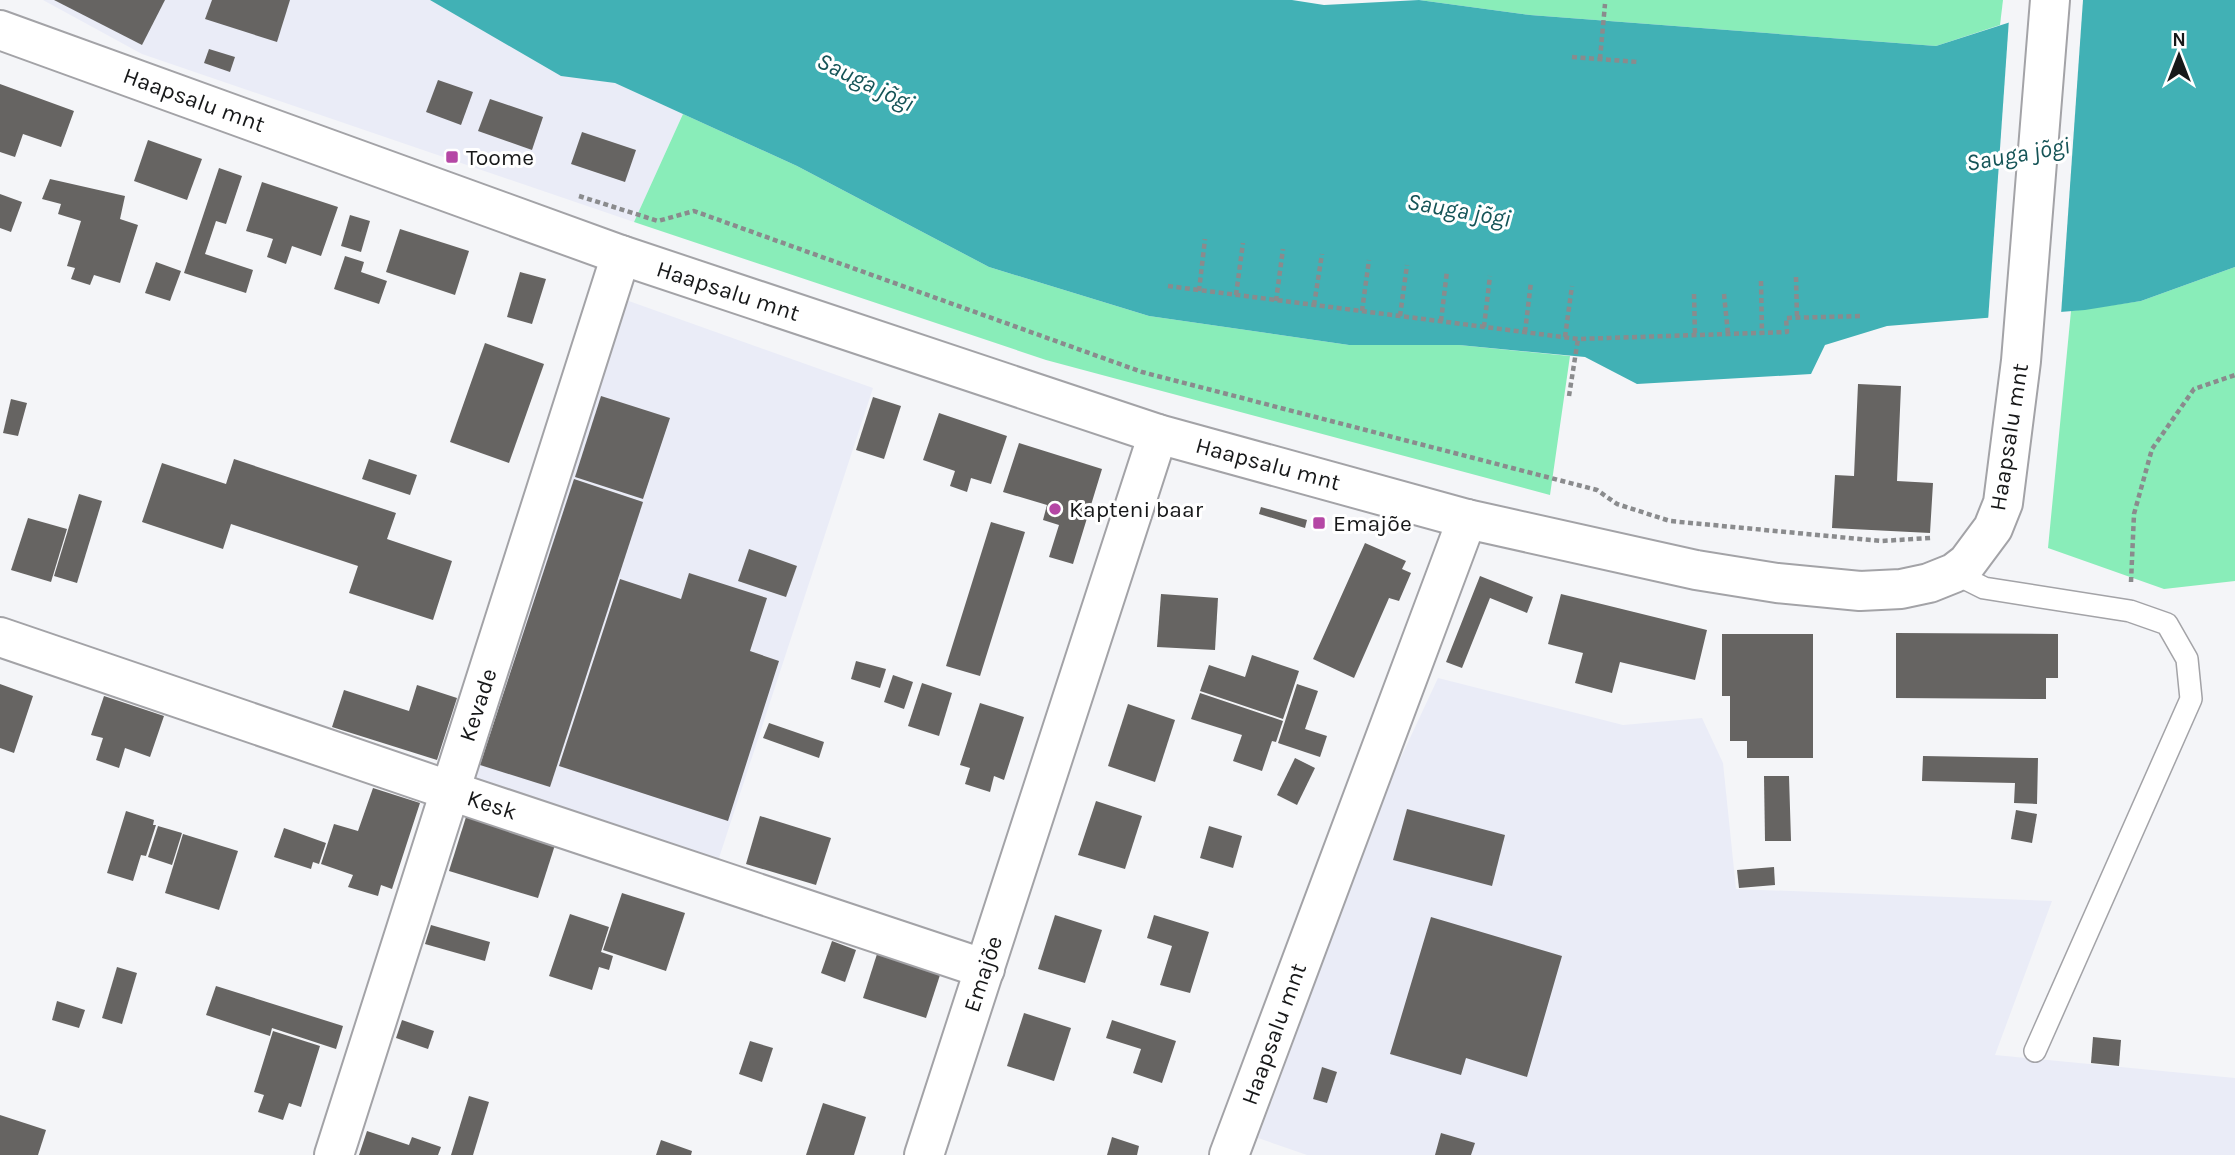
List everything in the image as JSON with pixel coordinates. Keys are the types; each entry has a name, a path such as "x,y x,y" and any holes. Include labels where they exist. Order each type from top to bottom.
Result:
{"street":[{"name":"Haapsalu mnt","path":"0,30 621,255 1158,434 1467,519 1696,570 1777,583 1860,591 1901,589 1929,583 1954,573 1967,563 1993,528 2003,503 2021,361 2050,0"},
{"name":"Kevade","path":"334,1155 621,255"},
{"name":"Emajõe","path":"923,1155 1158,434"},
{"name":"Haapsalu mnt","path":"1229,1155 1467,519"},
{"name":"Kesk","path":"0,637 985,969"}],"lane":[{"path":"1954,573 1984,588 2130,611 2167,624 2187,659 2191,699 2035,1052"}],"path":[{"path":"1600,59 1605,4"},
{"path":"1572,57 1638,62"},
{"path":"579,195 658,221 694,211 1142,372 1597,490 1617,504 1670,521 1881,541 1932,538"},
{"path":"1199,291 1205,239"},
{"path":"1236,295 1243,243"},
{"path":"1276,301 1283,249"},
{"path":"1314,305 1322,254"},
{"path":"1362,311 1369,260"},
{"path":"1400,316 1406,265"},
{"path":"1441,321 1447,271"},
{"path":"1484,327 1490,276"},
{"path":"1796,277 1797,318"},
{"path":"1762,281 1762,333"},
{"path":"1525,332 1531,282"},
{"path":"1167,286 1578,339 1787,332 1786,318 1861,316"},
{"path":"1565,337 1572,286"},
{"path":"1694,294 1695,336"},
{"path":"1724,294 1728,334"},
{"path":"1569,396 1578,339"},
{"path":"2130,611 2134,514 2152,449 2194,389 2235,375"}],"shaded area":[{"path":"43,0 430,0 561,75 615,83 683,114 634,222 142,54"},
{"path":"626,300 873,388 718,861 472,778"},
{"path":"1438,678 1623,725 1702,718 1723,763 1736,889 2052,901 1995,1055 2235,1078 2235,1155 1307,1155 1258,1138 1389,783"}],"green space":[{"path":"1419,0 2003,0 2000,25 1936,46 1530,15"},
{"path":"683,114 797,166 989,267 1149,316 1349,345 1459,345 1570,356 1550,495 1046,360 634,222"},
{"path":"2235,267 2235,581 2164,589 2048,548 2071,311 2141,301"}],"water":[{"name":"Sauga jõgi","path":"430,0 1292,0 1324,5 1419,0 1530,15 1936,46 2079,0 2235,0 2235,267 2141,301 2085,310 1887,326 1825,345 1811,374 1637,384 1585,357 1459,345 1349,345 1149,316 989,267 797,166 615,83 561,76"}],"pier":[{"path":"2068,0 2083,0 2061,315 1988,321 2009,19"}],"building":[{"path":"54,0 165,0 142,45"},
{"path":"212,0 290,0 277,42 205,19"},
{"path":"209,49 235,57 230,72 204,63"},
{"path":"438,80 473,92 461,125 426,112"},
{"path":"0,84 74,111 61,147 23,134 15,157 0,152"},
{"path":"490,99 543,117 532,150 478,131"},
{"path":"582,132 636,150 625,182 571,164"},
{"path":"148,140 202,159 187,200 134,181"},
{"path":"219,168 242,176 226,224 216,221 205,254 253,270 246,293 184,273"},
{"path":"50,179 125,196 120,219 138,225 120,283 94,275 90,285 71,279 75,268 67,266 81,221 58,214 61,204 42,199"},
{"path":"262,182 338,207 321,256 292,246 286,264 267,257 273,239 246,231"},
{"path":"0,194 22,202 11,232 0,228"},
{"path":"350,215 370,221 361,252 341,246"},
{"path":"400,229 469,251 455,295 386,272"},
{"path":"345,256 364,262 361,272 387,281 379,304 334,289"},
{"path":"156,262 181,271 170,301 145,293"},
{"path":"520,272 546,279 532,324 507,317"},
{"path":"485,343 544,364 509,463 450,442"},
{"path":"1858,384 1901,386 1897,481 1933,483 1930,533 1832,528 1835,475 1854,476"},
{"path":"601,396 670,418 643,499 575,477"},
{"path":"873,397 901,406 884,459 856,450"},
{"path":"11,399 27,403 18,436 3,433"},
{"path":"939,413 1007,436 991,484 971,478 967,492 950,486 955,471 923,460"},
{"path":"1019,443 1102,469 1073,564 1049,557 1059,525 1043,520 1047,505 1003,492"},
{"path":"234,459 396,513 387,539 452,561 433,620 349,593 358,566 231,524 223,549 142,522 162,463 226,484"},
{"path":"369,459 417,475 410,495 362,479"},
{"path":"574,479 643,502 550,787 480,765"},
{"path":"79,494 102,501 77,583 54,576"},
{"path":"1261,507 1307,520 1305,528 1259,514"},
{"path":"28,518 67,529 51,582 11,570"},
{"path":"991,522 1025,532 980,676 946,666"},
{"path":"1365,543 1406,561 1402,569 1411,573 1399,601 1389,598 1354,678 1313,659"},
{"path":"749,549 797,566 786,597 738,581"},
{"path":"689,573 767,598 750,651 779,661 728,821 559,766 620,579 681,599"},
{"path":"1480,576 1533,597 1527,613 1490,598 1462,668 1446,662"},
{"path":"1161,594 1218,598 1215,650 1157,647"},
{"path":"1561,594 1707,630 1695,680 1620,662 1612,693 1575,683 1583,653 1548,644"},
{"path":"1896,633 2058,634 2058,678 2046,678 2046,699 1896,698"},
{"path":"1722,634 1813,634 1813,758 1747,758 1747,741 1730,741 1730,696 1722,696"},
{"path":"1252,655 1299,671 1283,719 1200,691 1209,665 1245,677"},
{"path":"856,661 886,669 880,688 851,679"},
{"path":"893,675 913,682 904,709 884,702"},
{"path":"922,683 952,693 939,736 908,726"},
{"path":"0,684 33,696 14,753 0,748"},
{"path":"1297,684 1318,691 1305,729 1327,736 1320,757 1278,743"},
{"path":"417,685 457,698 437,760 332,727 344,690 409,711"},
{"path":"1200,693 1283,721 1276,742 1272,741 1262,771 1233,761 1242,735 1191,719"},
{"path":"104,696 164,716 150,757 125,748 119,768 96,760 103,738 91,735"},
{"path":"980,703 1024,717 1004,780 994,776 990,792 965,784 970,768 960,765"},
{"path":"1128,704 1175,720 1155,782 1108,766"},
{"path":"769,723 824,742 819,758 763,738"},
{"path":"1923,756 2038,758 2037,804 2014,803 2015,783 1922,781"},
{"path":"1295,758 1315,768 1297,805 1277,795"},
{"path":"1764,776 1789,776 1791,841 1765,841"},
{"path":"373,788 420,803 392,889 381,885 378,896 348,887 353,875 321,864 334,824 358,831"},
{"path":"1096,801 1142,816 1125,869 1078,855"},
{"path":"1407,809 1505,835 1492,886 1393,860"},
{"path":"2016,810 2037,814 2032,843 2011,839"},
{"path":"126,811 154,820 153,825 156,825 146,856 141,855 133,881 107,873"},
{"path":"760,816 831,838 816,885 746,864"},
{"path":"466,817 555,845 538,898 449,871"},
{"path":"158,826 182,833 172,865 148,857"},
{"path":"1209,826 1242,836 1233,868 1200,858"},
{"path":"284,828 326,843 319,864 313,862 311,869 274,857"},
{"path":"183,834 238,851 219,910 165,893"},
{"path":"1774,867 1775,885 1739,888 1737,870"},
{"path":"622,893 685,913 666,971 603,950"},
{"path":"570,914 609,927 601,952 613,956 609,970 599,967 592,990 549,976"},
{"path":"1055,915 1102,930 1085,983 1038,969"},
{"path":"1154,915 1209,932 1190,993 1160,985 1172,946 1147,938"},
{"path":"1431,917 1562,956 1527,1077 1466,1058 1461,1075 1390,1054"},
{"path":"431,925 490,942 485,961 425,944"},
{"path":"832,941 856,950 845,982 821,973"},
{"path":"877,954 940,975 926,1018 863,998"},
{"path":"117,967 137,973 122,1024 102,1018"},
{"path":"216,986 343,1026 336,1049 272,1028 270,1036 206,1015"},
{"path":"57,1001 85,1010 79,1028 52,1020"},
{"path":"1024,1013 1071,1028 1054,1081 1007,1066"},
{"path":"402,1020 434,1031 428,1049 396,1038"},
{"path":"1112,1020 1176,1041 1162,1083 1133,1073 1141,1049 1106,1038"},
{"path":"273,1031 320,1046 301,1107 289,1103 283,1120 258,1112 264,1095 254,1092"},
{"path":"2093,1037 2121,1040 2119,1066 2091,1063"},
{"path":"750,1041 773,1048 762,1082 739,1074"},
{"path":"1322,1067 1337,1072 1327,1103 1313,1099"},
{"path":"469,1096 489,1102 473,1155 451,1155"},
{"path":"823,1103 866,1117 854,1155 806,1155"},
{"path":"0,1115 46,1130 38,1155 0,1155"},
{"path":"367,1131 409,1145 412,1137 441,1147 438,1155 359,1155"},
{"path":"1441,1133 1475,1143 1471,1155 1435,1155"},
{"path":"1112,1137 1139,1146 1137,1155 1107,1155"},
{"path":"661,1140 692,1151 691,1155 656,1155"}],"place":[{"name":"Toome","path":"452,157"},
{"name":"Kapteni baar","path":"1055,509"},
{"name":"Emajõe","path":"1319,523"}]}
